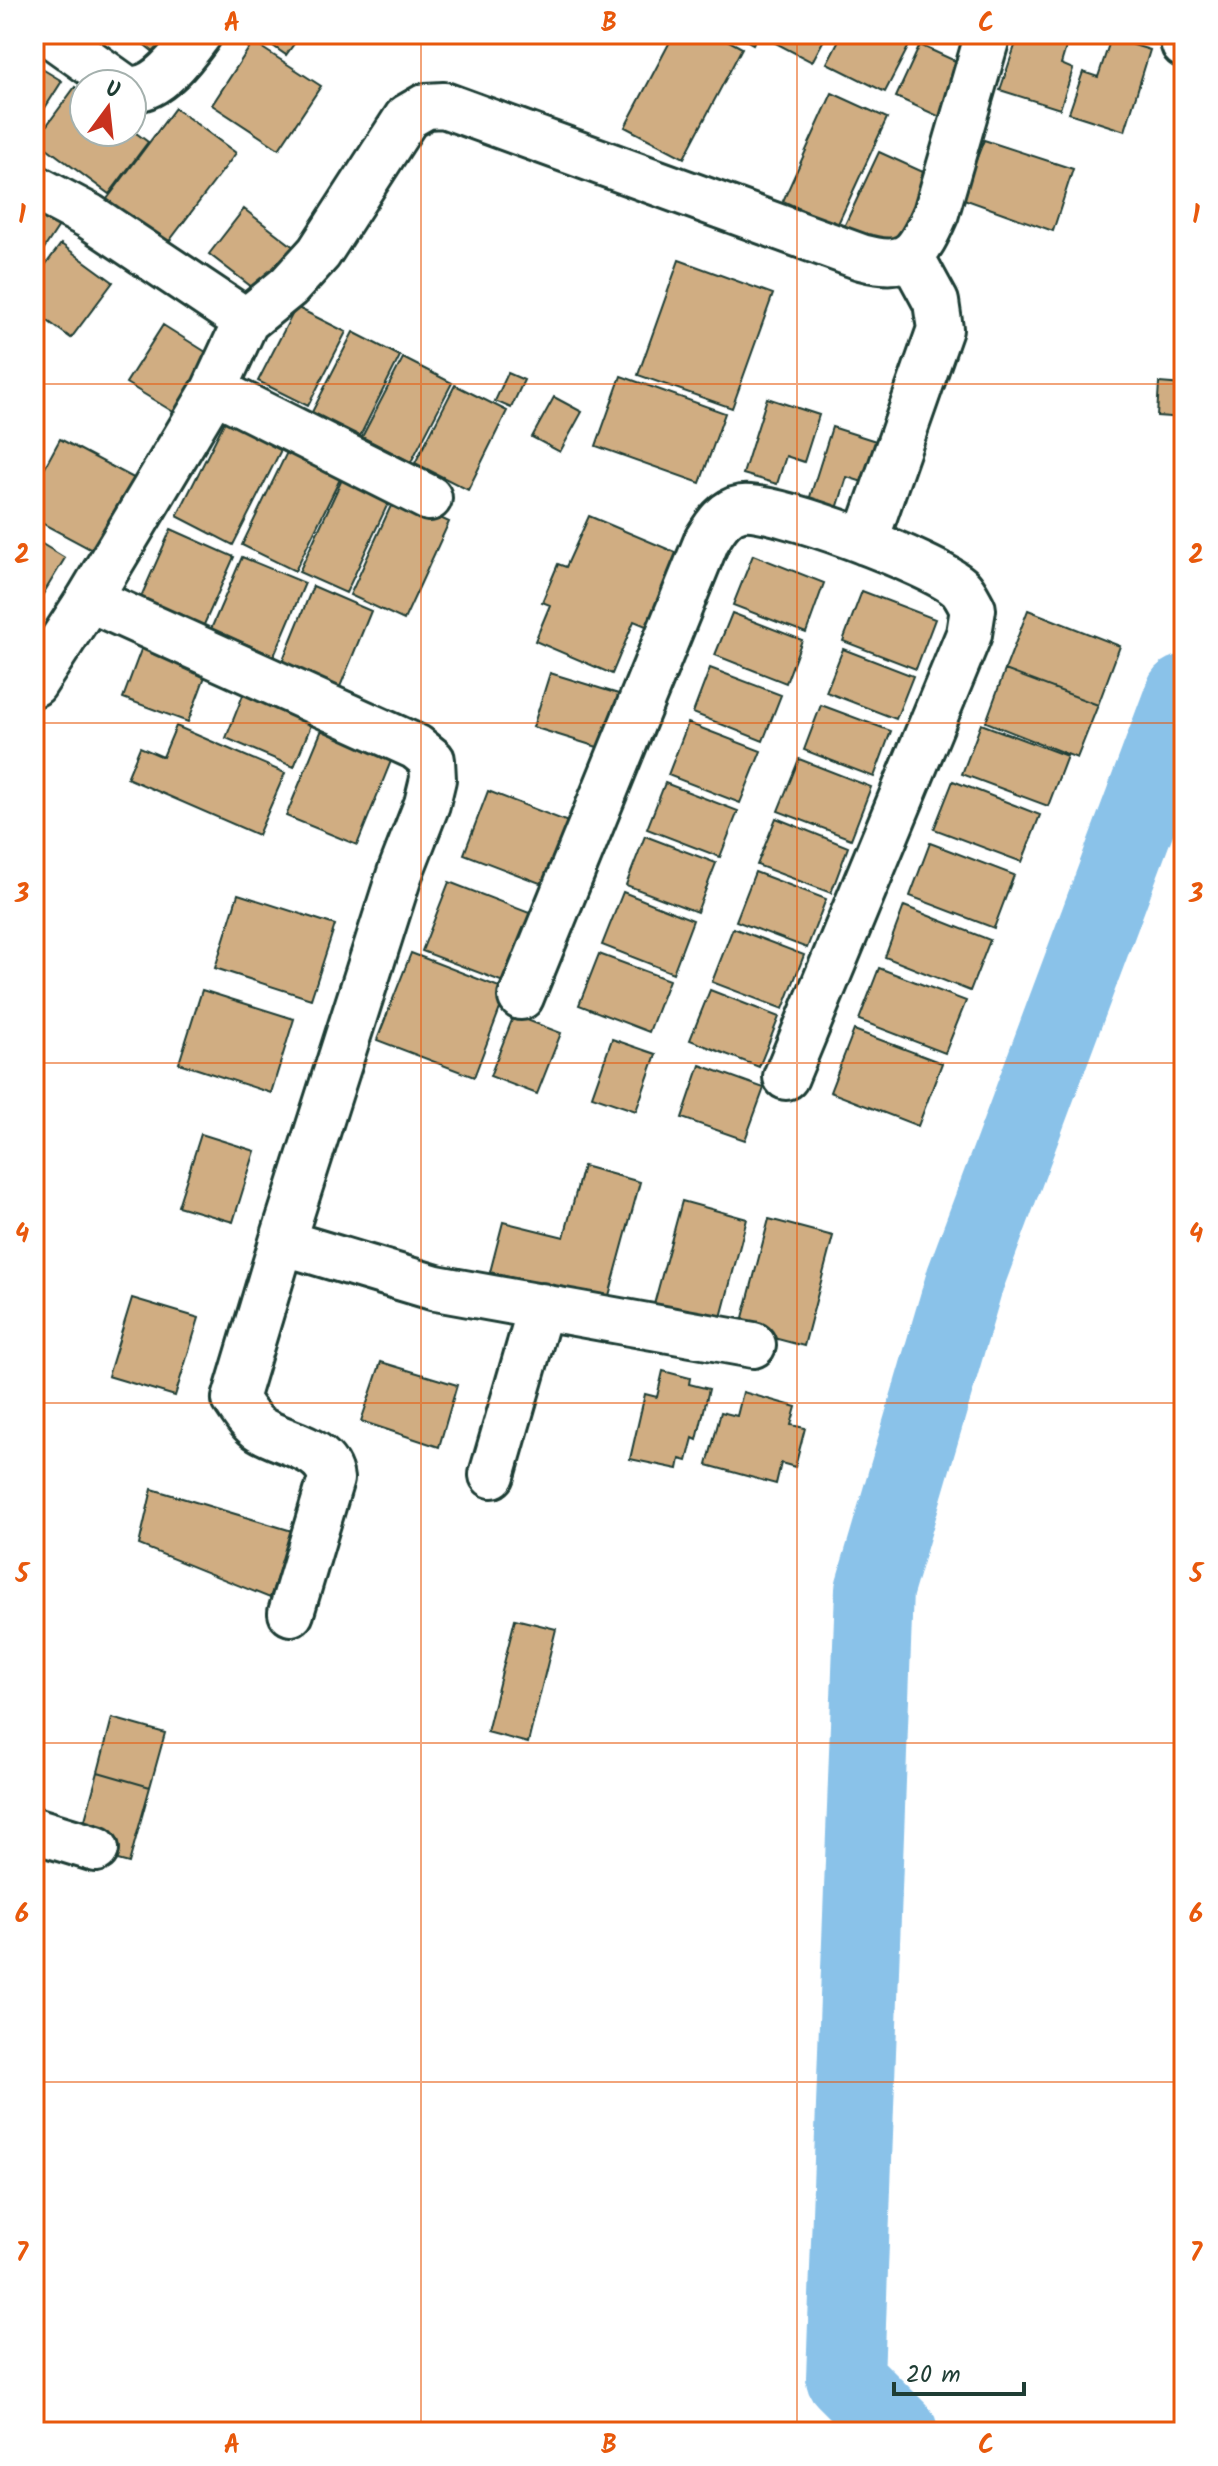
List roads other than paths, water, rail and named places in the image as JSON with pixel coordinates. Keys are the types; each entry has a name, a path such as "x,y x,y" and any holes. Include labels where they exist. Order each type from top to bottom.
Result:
{"street":[{"path":"50,34 98,68"},
{"path":"148,85 177,63 199,34"},
{"path":"34,684 89,599 214,390 246,321 289,286 319,253 407,117 426,106 444,105 886,264 911,256 926,236 936,213 988,34"},
{"path":"1181,34 1184,45"},
{"path":"34,187 89,216 246,321"},
{"path":"865,542 940,329 936,302 911,256"},
{"path":"214,390 429,498"},
{"path":"521,997 707,540 719,520 739,508 763,509 865,542 922,565 959,587 973,609 969,634 786,1077"},
{"path":"89,599 416,747 432,760 433,779 427,804 400,873 235,1399 257,1428 322,1458 330,1470 331,1479 291,1613"},
{"path":"282,1242 436,1288 753,1345"},
{"path":"492,1475 541,1306"},
{"path":"34,1830 96,1849"}],"waterway":[{"path":"899,2432 845,2378 874,1590 965,1280 1184,694"}]}
